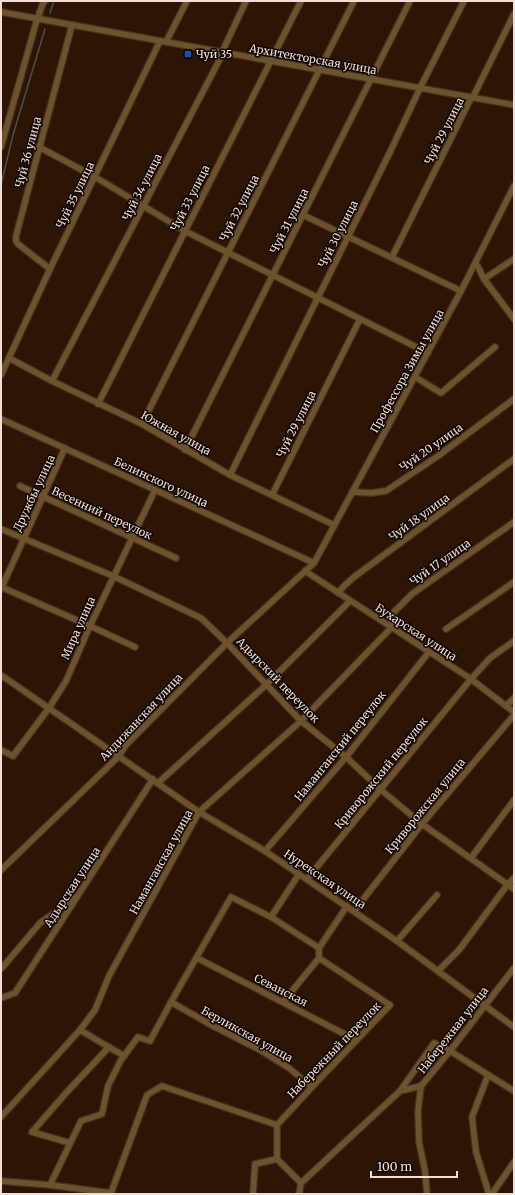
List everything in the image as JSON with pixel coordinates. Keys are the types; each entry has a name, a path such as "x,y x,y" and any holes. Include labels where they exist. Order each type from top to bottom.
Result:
{"street":[{"path":"1,147 38,19 45,1"},
{"path":"166,42 186,1"},
{"name":"Чуй 34 улица","path":"52,381 144,206 222,52 246,1"},
{"name":"Чуй 33 улица","path":"98,404 301,1"},
{"name":"Чуй 32 улица","path":"142,424 354,1"},
{"name":"Чуй 31 улица","path":"185,450 410,1"},
{"name":"Чуй 30 улица","path":"230,475 464,1"},
{"name":"Архитекторская улица","path":"1,12 514,105"},
{"name":"Чуй 29 улица","path":"392,257 514,14"},
{"name":"Чуй 36 улица","path":"50,269 18,244 16,236 72,25"},
{"name":"Чуй 35 улица","path":"1,375 50,269 160,41"},
{"path":"39,147 95,177 185,231 428,353"},
{"name":"Профессора Зимы улица","path":"314,563 476,263 514,186"},
{"path":"303,215 461,291"},
{"path":"484,279 514,259"},
{"path":"476,263 484,279 514,319"},
{"name":"Чуй 29 улица","path":"272,495 360,319"},
{"path":"415,377 442,392 495,347"},
{"name":"Южная улица","path":"9,358 98,404 142,424 230,475 334,525"},
{"name":"Чуй 20 улица","path":"352,492 371,493 386,491 438,456 514,399"},
{"name":"Белинского улица","path":"1,419 314,563"},
{"name":"Дружбы улица","path":"1,588 65,448"},
{"name":"Чуй 18 улица","path":"338,593 354,577 514,459"},
{"name":"Весенний переулок","path":"20,486 176,558"},
{"name":"Мира улица","path":"1,750 13,756 49,708 66,681 113,576 155,490"},
{"name":"Чуй 17 улица","path":"391,628 394,612 412,594 514,522"},
{"name":"Адырский переулок","path":"1,529 113,576 201,618 267,684 301,721 346,757 422,824 514,889"},
{"name":"Андижанская улица","path":"1,870 119,756 126,745 227,643 314,563"},
{"name":"Бухарская улица","path":"305,571 470,679 514,712"},
{"path":"446,629 514,582"},
{"path":"1,588 135,647"},
{"name":"Адырская улица","path":"1,998 15,993 155,781 267,684 350,600"},
{"name":"Наманганская улица","path":"1,1117 80,1030 96,1010 109,976 199,812 301,721 391,628"},
{"name":"Криворожский переулок","path":"307,879 470,679 490,658 514,641"},
{"name":"Наманганский переулок","path":"265,851 346,757 429,652"},
{"name":"Нурекская улица","path":"1,675 199,812 265,851 347,906 438,970 514,1027"},
{"path":"506,706 514,698"},
{"name":"Криворожская улица","path":"354,911 422,824 514,715"},
{"path":"470,858 514,800"},
{"path":"271,917 299,874"},
{"path":"438,970 459,950 514,878"},
{"path":"397,941 437,894"},
{"path":"2,968 40,923 78,896"},
{"path":"50,1185 80,1121 102,1114 108,1086 124,1056 138,1037 150,1041 231,896 271,917 319,948"},
{"path":"283,1002 319,958 319,948 347,906"},
{"name":"Севанская","path":"197,958 356,1040"},
{"name":"Набережный переулок","path":"277,1125 390,1005 319,958"},
{"name":"Набережная улица","path":"400,1091 421,1086 514,968"},
{"name":"Берликская улица","path":"171,1002 260,1050 289,1068 312,1087"},
{"path":"80,1030 124,1056"},
{"name":"Набережная улица","path":"301,1183 400,1091 434,1043 450,1051"},
{"path":"70,1143 32,1132 109,1047"},
{"path":"450,1051 514,1091"},
{"path":"488,1075 472,1117 476,1152 490,1194"},
{"path":"1,1181 50,1185 111,1194 148,1095 162,1086 277,1125 277,1159 301,1183 299,1194"},
{"path":"421,1086 418,1111 419,1142 425,1171 427,1194"},
{"path":"253,1194 255,1164 277,1159"},
{"path":"490,1194 514,1162"}],"waterway":[{"path":"50,13 54,1"},
{"path":"1,185 13,135 45,29"}],"place":[{"name":"Чуй 35","path":"188,54"}]}
